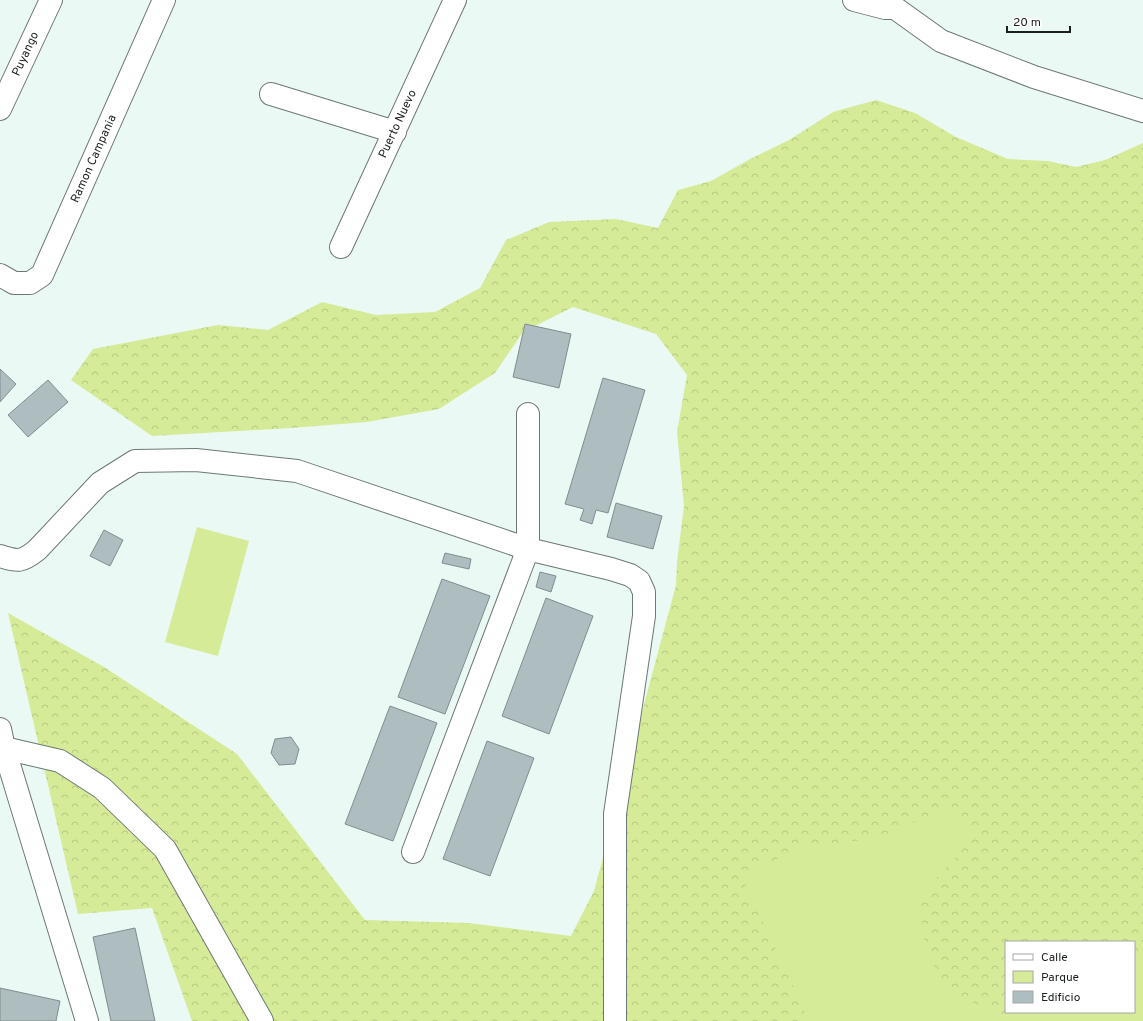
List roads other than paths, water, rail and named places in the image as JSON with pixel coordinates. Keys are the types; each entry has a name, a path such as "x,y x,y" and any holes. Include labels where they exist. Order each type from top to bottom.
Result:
{"street":[{"name":"Puyango","path":"0,109 51,0"},
{"name":"Ramon Campania","path":"0,275 14,283 30,283 42,276 164,0"},
{"name":"Puerto Nuevo","path":"341,248 455,0"},
{"path":"854,0 885,8 898,4 942,41 1034,77 1143,111"},
{"path":"271,94 394,132"},
{"path":"413,852 528,549 528,414"},
{"path":"0,556 12,560 25,559 37,550 100,483 136,461 196,460 297,471 528,549 611,569 630,575 639,581 644,592 644,616 615,814 615,1021"},
{"path":"2,739 87,1021"},
{"path":"2,739 60,761 102,788 165,848 262,1021"}]}
